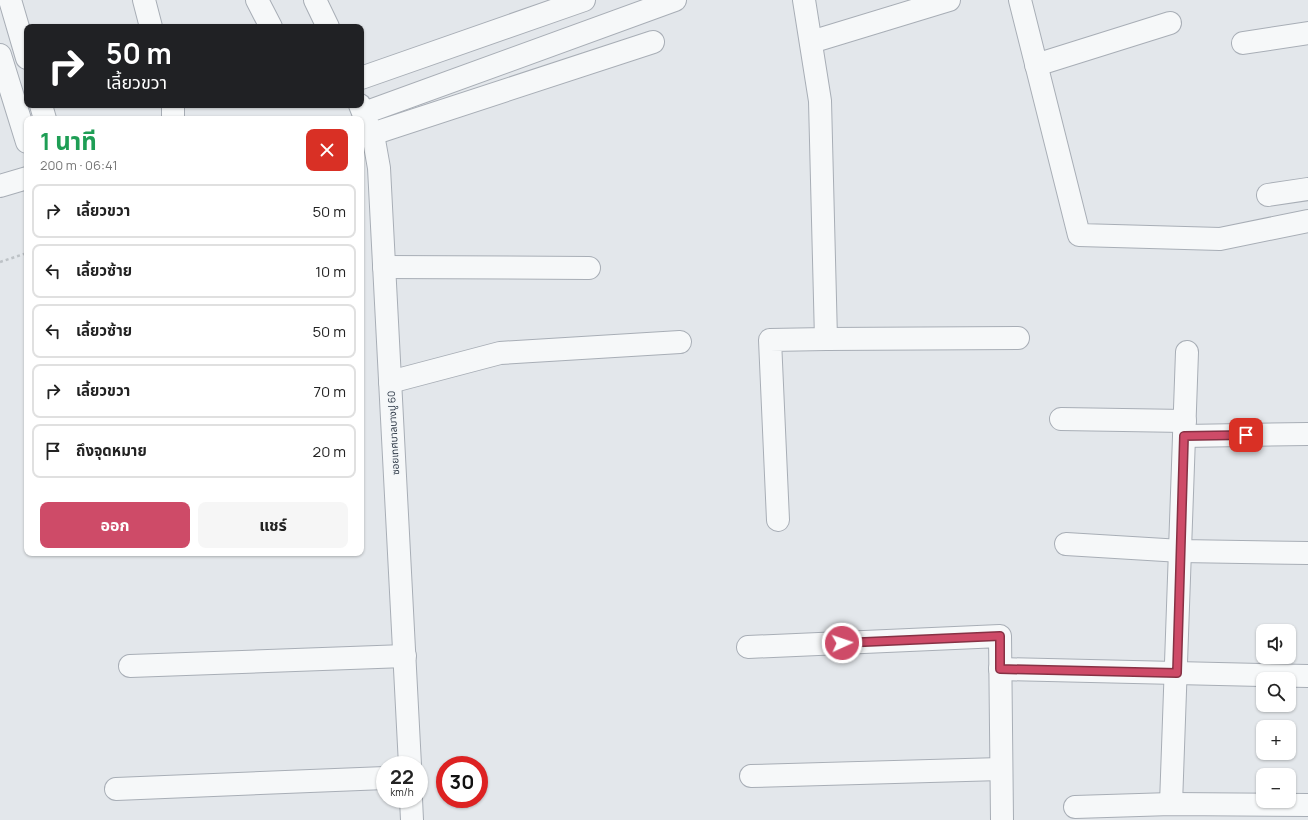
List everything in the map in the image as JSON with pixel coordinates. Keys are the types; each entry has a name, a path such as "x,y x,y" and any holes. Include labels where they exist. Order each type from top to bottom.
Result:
{"street":[{"path":"10,0 24,48"},
{"path":"144,0 150,24"},
{"path":"257,0 269,24"},
{"path":"315,0 327,24"},
{"path":"364,77 584,0"},
{"path":"362,109 675,0"},
{"path":"804,0 820,101 826,339"},
{"path":"811,42 950,0"},
{"path":"1020,0 1079,235 1220,239 1308,221"},
{"path":"1036,65 1170,23"},
{"path":"1243,43 1308,33"},
{"path":"372,134 653,42"},
{"path":"24,55 1,57 24,132"},
{"name":"ซอยเทศบาลบางปู 60","path":"362,109 372,134 379,168 410,756"},
{"path":"0,186 24,179"},
{"path":"1268,194 1308,189"},
{"path":"384,267 589,268"},
{"path":"778,520 770,340 1018,338"},
{"path":"390,382 500,353 680,342"},
{"path":"1171,804 1177,673 1187,352"},
{"path":"1062,419 1185,429 1308,434"},
{"path":"1066,544 1181,551 1308,553"},
{"path":"748,647 1000,636 1002,820"},
{"path":"130,666 404,656"},
{"path":"1000,669 1308,676"},
{"path":"751,776 1001,769"},
{"path":"116,789 376,778"},
{"path":"1075,807 1171,804 1308,805"},
{"path":"411,808 412,820"}],"path":[{"path":"0,262 24,254"}],"route":[{"path":"842,643 1000,636 1000,669 1177,673 1184,436 1246,435"}]}
